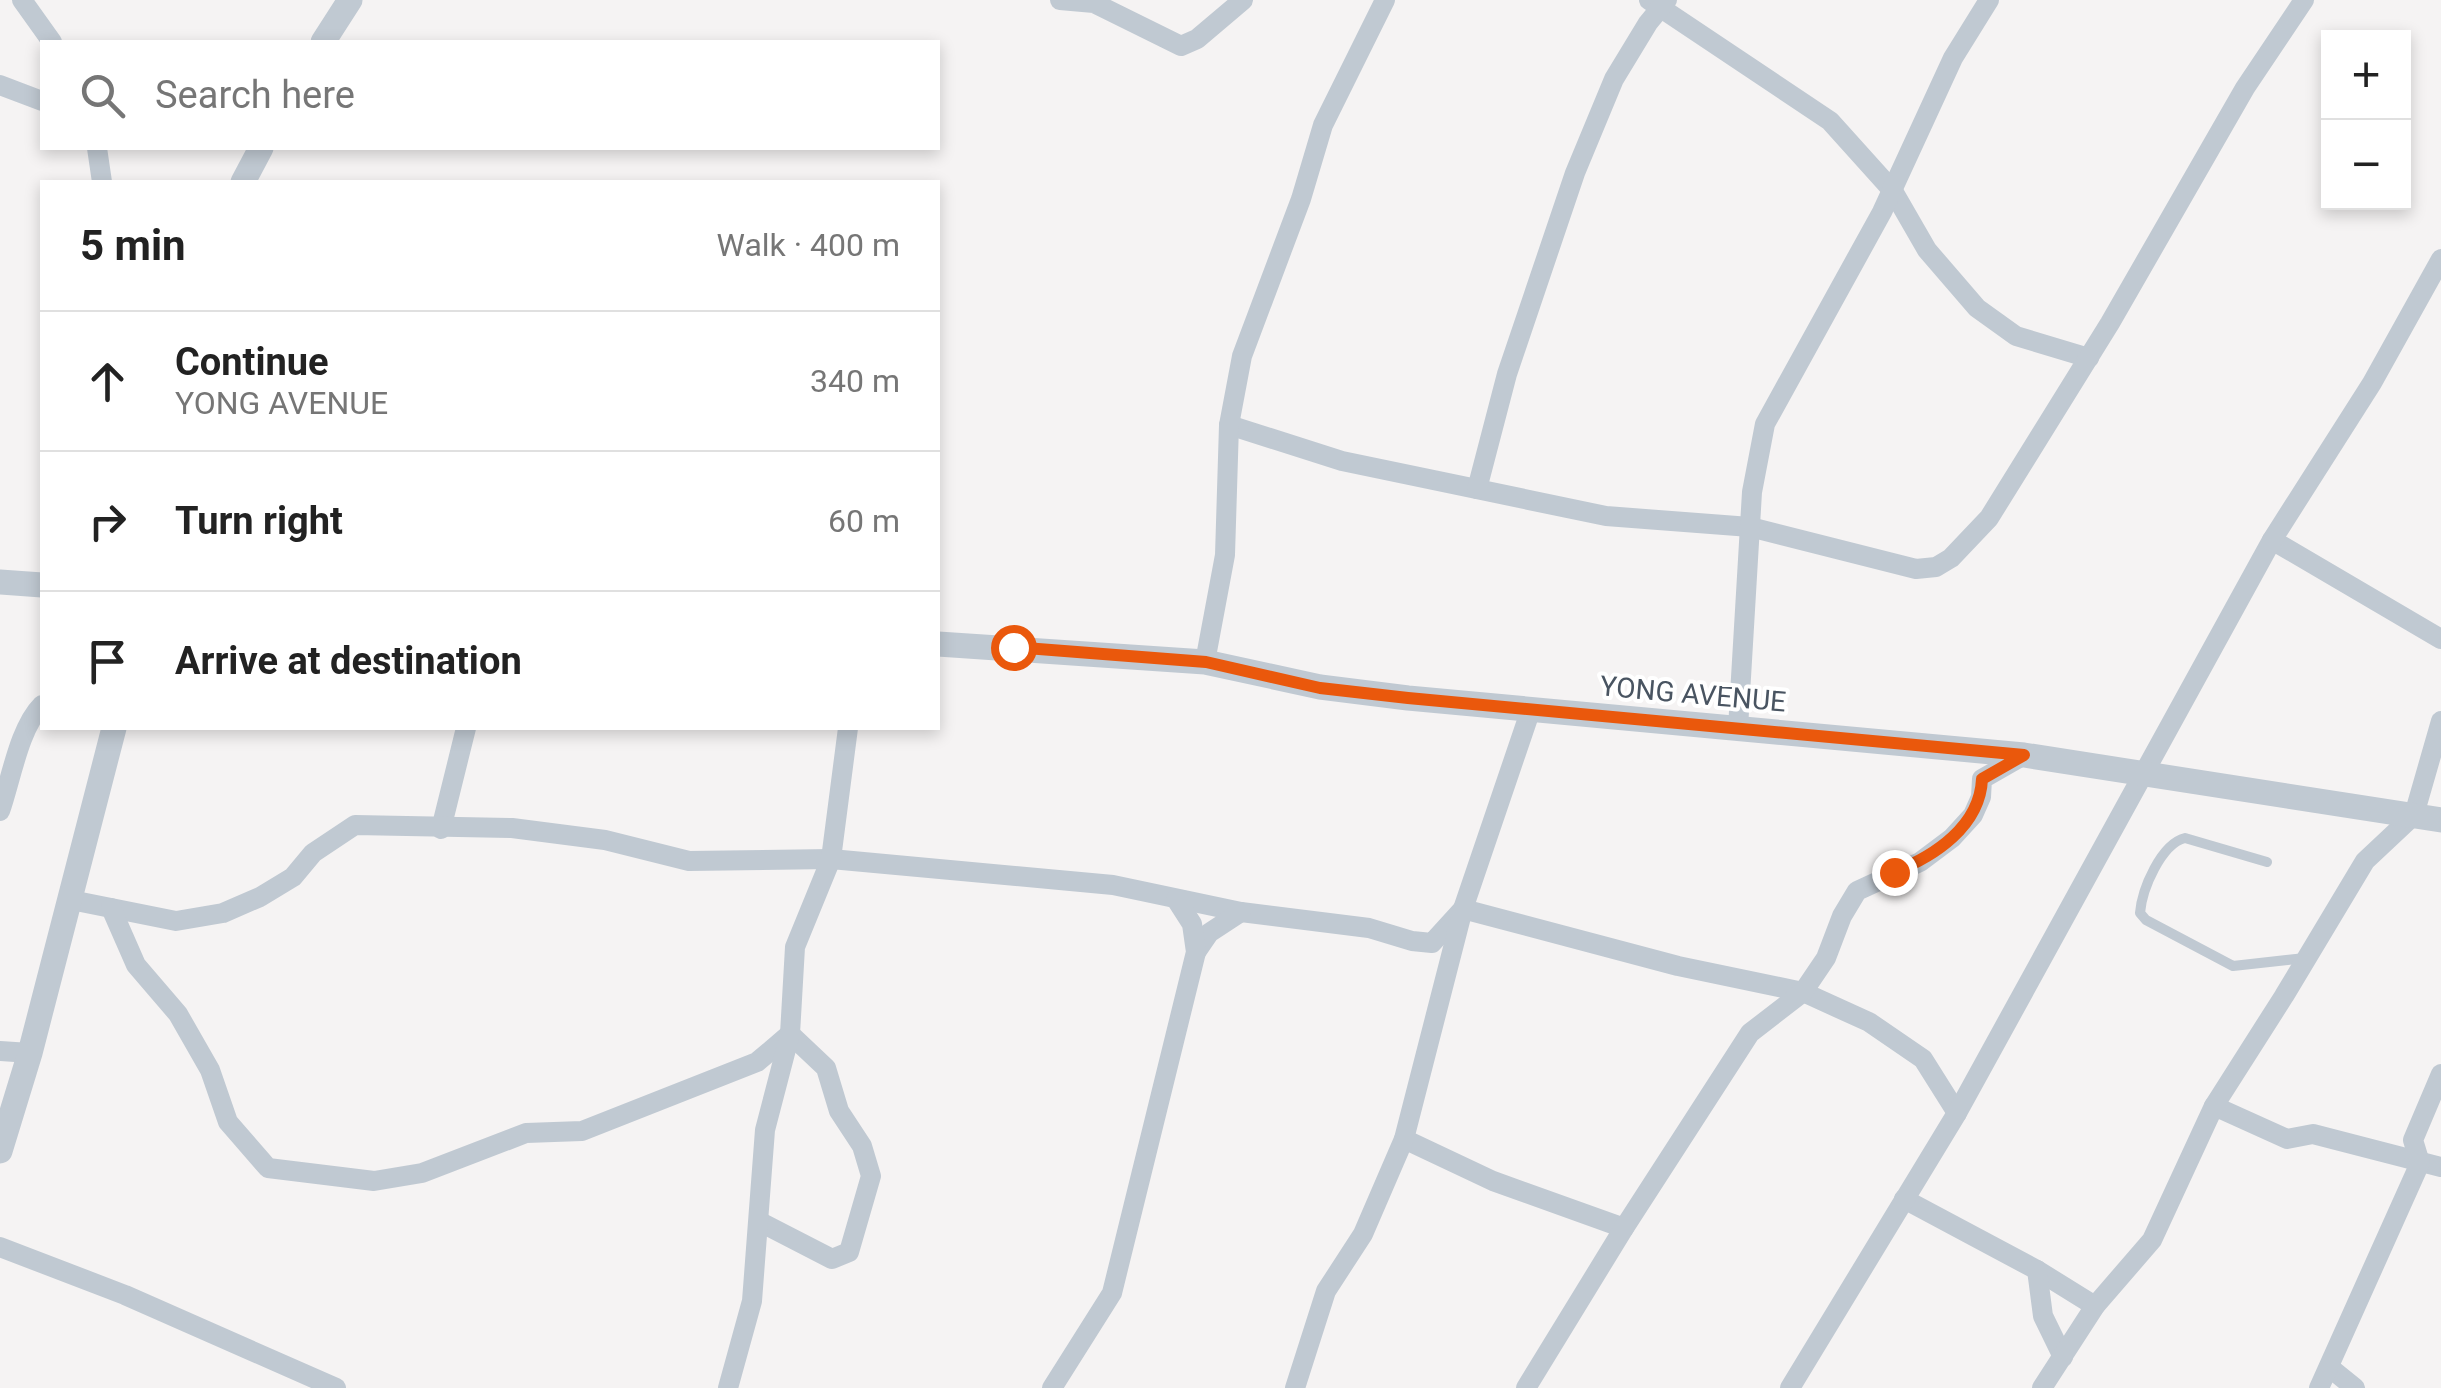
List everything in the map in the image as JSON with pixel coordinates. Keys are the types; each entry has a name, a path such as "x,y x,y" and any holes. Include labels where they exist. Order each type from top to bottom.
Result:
{"street":[{"path":"22,0 51,40"},
{"path":"324,40 350,0"},
{"path":"1060,0 1094,3 1181,46 1197,39 1243,0"},
{"path":"1206,662 1225,555 1229,425 1242,356 1289,233 1324,125 1384,0"},
{"path":"1738,728 1750,527 1765,424 1892,191 1936,92 1989,0"},
{"path":"1229,425 1342,461 1606,516 1750,527 1916,569 1936,568 1951,558 1989,518 2089,358 2245,88 2304,0"},
{"path":"1477,489 1507,374 1575,173 1614,79 1660,2 1830,121 1892,191 1927,250 1978,308 2016,336 2089,358"},
{"path":"0,84 40,100"},
{"path":"97,150 102,180"},
{"path":"244,180 260,150"},
{"path":"1790,1388 1958,1113 2272,540 2372,383 2441,259"},
{"path":"2272,540 2441,639"},
{"path":"0,582 40,585"},
{"name":"YONG AVENUE","path":"940,644 1206,662 1320,688 2024,755 2441,820"},
{"path":"0,810 15,762 40,707"},
{"path":"1294,1388 1326,1291 1362,1234 1404,1139 1463,909 1531,709"},
{"path":"2042,1388 2096,1306 2152,1240 2214,1106 2365,861 2414,816 2441,721"},
{"path":"0,1151 30,1053 114,730"},
{"path":"441,829 466,730"},
{"path":"728,1388 752,1300 765,1130 790,1034 795,948 832,859 848,730"},
{"path":"1526,1388 1750,1032 1803,992 1826,958 1842,916 1857,891 1920,862 1952,838 1973,815 1981,797 1982,779 2024,755"},
{"path":"71,900 176,921 223,913 292,877 313,853 356,824 512,828 605,840 689,861 832,859 1113,885 1242,912 1369,928 1432,943 1463,909"},
{"path":"1176,899 1192,924 1196,952"},
{"path":"111,908 136,965 178,1014 210,1070 228,1122 268,1168 374,1181 422,1172 526,1132 582,1131 757,1062 790,1034"},
{"path":"1463,909 1678,966 1803,992 1869,1022 1924,1059 1958,1113"},
{"path":"1052,1388 1112,1293 1196,952 1210,932 1242,912"},
{"path":"760,1222 832,1259 849,1252 871,1176 862,1146 839,1112 826,1068 790,1034"},
{"path":"0,1051 30,1053"},
{"path":"2431,1165 2414,1140 2441,1074"},
{"path":"2214,1106 2287,1139 2313,1134 2431,1165"},
{"path":"1404,1139 1492,1181 1624,1228"},
{"path":"2320,1388 2431,1165"},
{"path":"1904,1199 2096,1306"},
{"path":"0,1247 125,1295 336,1388"},
{"path":"2037,1270 2044,1316 2063,1358"},
{"path":"2329,1366 2355,1388"}],"lane":[{"path":"2266,862 2185,838 2174,841 2166,849 2141,900 2140,913 2146,920 2234,966 2306,958"}],"route":[{"path":"1013,647 1206,662 1320,688 1408,698 2024,755 1982,779 1981,797 1973,815 1952,838 1920,862 1894,872"}]}
